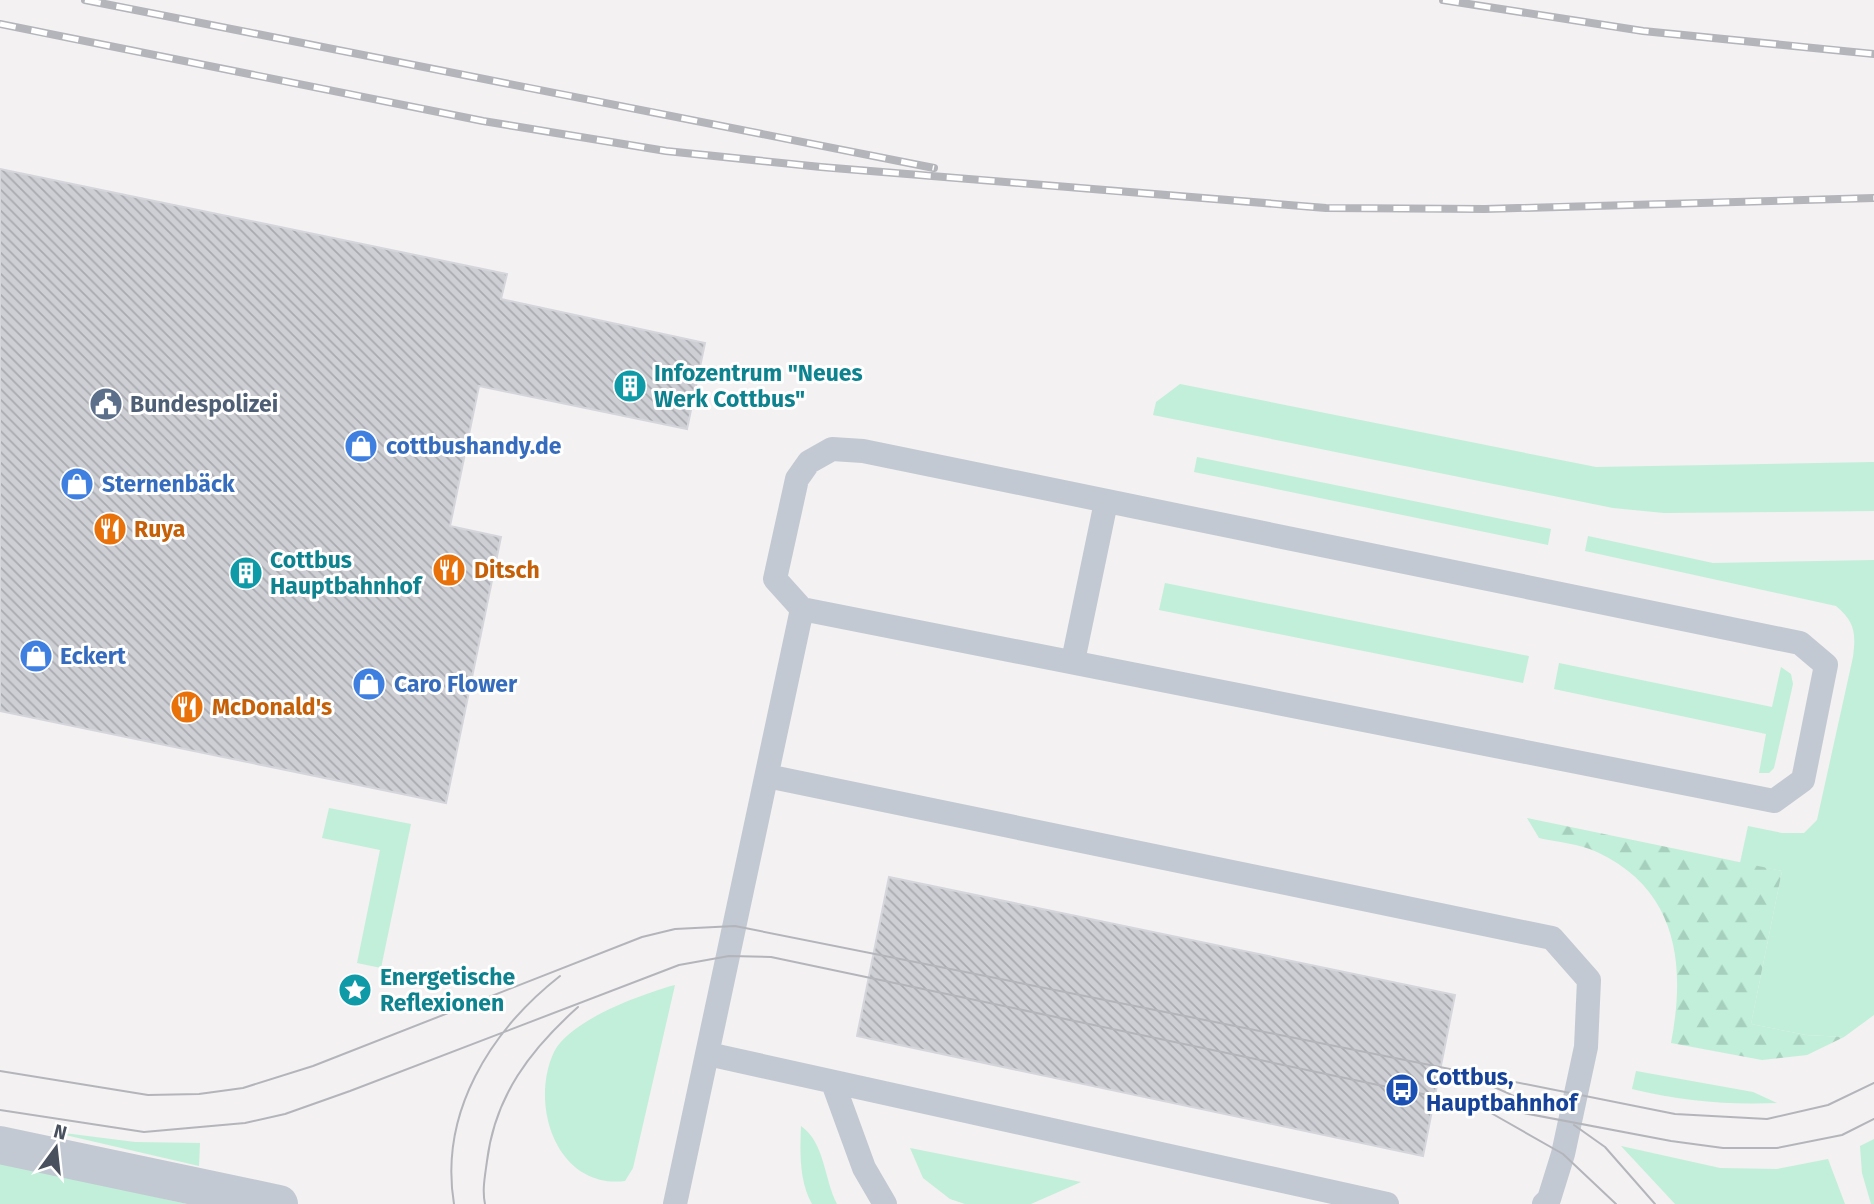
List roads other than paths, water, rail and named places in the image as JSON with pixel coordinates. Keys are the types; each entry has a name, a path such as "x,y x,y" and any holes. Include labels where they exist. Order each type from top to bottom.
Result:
{"street":[{"path":"0,1145 279,1204"}],"lane":[{"path":"832,449 863,451 1106,502 1800,643 1826,665 1803,780 1774,801 802,609 775,579 797,479 809,462 832,449"},
{"path":"1073,661 1106,502"},
{"path":"675,1204 802,609"},
{"path":"767,776 1552,938 1589,980 1586,1047 1563,1154 1549,1199 1544,1204"},
{"path":"708,1054 1387,1204"},
{"path":"833,1083 864,1168 885,1204"}],"tram line":[{"path":"0,1071 148,1095 199,1094 243,1088 313,1066 642,937 675,929 735,926 1675,1114 1767,1119 1828,1105 1874,1083"},
{"path":"0,1110 144,1132 245,1123 285,1114 350,1091 679,965 729,956 771,957 1402,1090 1671,1141 1723,1148 1777,1148 1842,1135 1874,1119"},
{"path":"454,1204 451,1170 454,1138 462,1106 475,1076 512,1022 560,976"},
{"path":"485,1204 484,1183 491,1137 507,1095 530,1057 578,1007"},
{"path":"1492,1086 1549,1112"},
{"path":"1491,1113 1563,1154 1616,1204"},
{"path":"1574,1125 1605,1147 1655,1204"}],"railway":[{"path":"85,0 934,168"},
{"path":"1443,0 1643,31 1874,54"},
{"path":"0,24 483,121 666,151 821,167 1326,208 1485,209 1874,198"}],"place":[{"name":"Infozentrum \"Neues Werk Cottbus\"","path":"630,386"},
{"name":"Bundespolizei","path":"106,404"},
{"name":"cottbushandy.de","path":"361,446"},
{"name":"Sternenbäck","path":"77,484"},
{"name":"Ruya","path":"110,529"},
{"name":"Ditsch","path":"449,570"},
{"name":"Cottbus Hauptbahnhof","path":"246,573"},
{"name":"Eckert","path":"36,656"},
{"name":"Caro Flower","path":"369,684"},
{"name":"McDonald's","path":"187,707"},
{"name":"Energetische Reflexionen","path":"355,990"},
{"name":"Cottbus, Hauptbahnhof","path":"1402,1090"}]}
